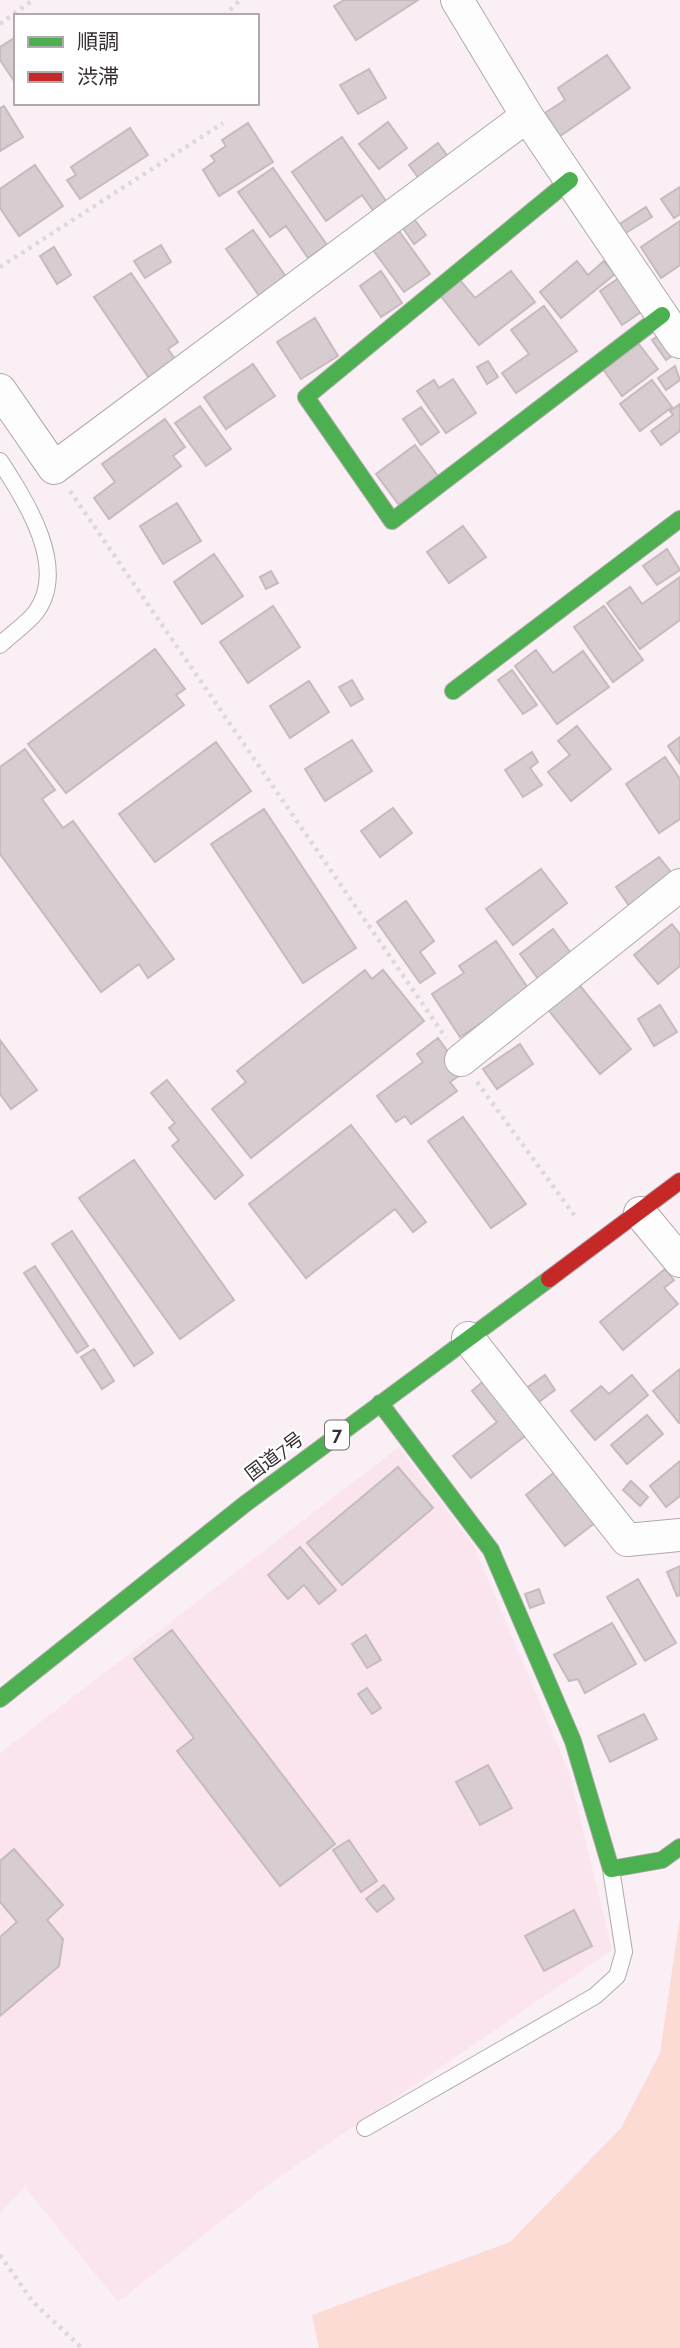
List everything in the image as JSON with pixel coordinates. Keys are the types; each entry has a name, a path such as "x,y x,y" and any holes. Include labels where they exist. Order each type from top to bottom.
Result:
{"main road":[{"path":"570,180 306,397 392,521 662,316"},
{"path":"453,691 680,519"},
{"name":"国道7号","path":"0,1699 144,1582 680,1181"},
{"path":"380,1403 491,1549 573,1741 611,1869 662,1860 680,1847"}],"street":[{"path":"457,0 527,116 680,342"},
{"path":"0,390 54,468 527,116"},
{"path":"461,1060 680,885"},
{"path":"640,1213 680,1261"},
{"path":"468,1338 627,1540 680,1535"}],"lane":[{"path":"0,461 44,546 49,582 37,611 0,645"},
{"path":"365,2128 595,1996 617,1976 624,1952 611,1869"}],"path":[{"path":"0,24 33,0"},
{"path":"226,14 240,0"},
{"path":"0,267 223,122"},
{"path":"54,468 461,1060 597,1245"},
{"path":"0,2255 33,2302 82,2348"}],"shaded area":[{"path":"399,1447 474,1546 569,1772 612,1950 265,2187 118,2302 25,2187 0,2213 0,1753"},
{"path":"680,1917 680,2348 319,2348 312,2315 510,2242 621,2128 660,2053"}],"building":[{"path":"344,0 418,0 356,40 334,6"},
{"path":"14,38 14,81 0,60 0,47"},
{"path":"607,55 630,88 560,136 545,113 565,100 558,88"},
{"path":"369,69 386,98 358,114 340,85"},
{"path":"4,106 23,137 0,151 0,108"},
{"path":"388,122 407,148 379,169 359,144"},
{"path":"248,123 273,162 219,196 203,170 215,161 211,156 226,146 222,140"},
{"path":"130,128 148,155 80,199 67,180 76,175 71,167"},
{"path":"342,137 390,207 377,216 362,195 326,221 292,172"},
{"path":"438,143 453,163 423,184 409,165"},
{"path":"35,165 63,206 19,236 0,208 0,189"},
{"path":"273,168 327,245 308,258 286,226 270,237 238,192"},
{"path":"680,187 680,214 674,218 661,199"},
{"path":"646,207 652,217 624,234 618,225"},
{"path":"412,216 426,235 414,244 400,224"},
{"path":"680,221 680,265 661,278 641,247"},
{"path":"253,230 287,278 260,297 226,249"},
{"path":"399,231 430,274 404,292 373,250"},
{"path":"161,245 171,262 145,278 134,261"},
{"path":"54,247 71,275 57,284 40,256"},
{"path":"577,261 588,275 604,261 615,274 561,318 540,292"},
{"path":"381,271 402,303 381,317 360,286"},
{"path":"511,271 535,302 479,345 440,295 460,280 475,298"},
{"path":"131,273 178,342 168,349 180,366 153,384 94,297"},
{"path":"622,276 644,310 622,325 600,291"},
{"path":"544,306 577,351 516,393 502,373 529,354 511,330"},
{"path":"315,318 338,356 301,379 277,342"},
{"path":"662,333 676,353 666,360 652,340"},
{"path":"638,343 658,369 622,396 603,369"},
{"path":"488,361 498,377 487,384 477,367"},
{"path":"253,364 275,396 226,429 204,397"},
{"path":"675,366 680,380 666,390 658,378"},
{"path":"453,379 476,413 446,433 417,391 434,380 439,388"},
{"path":"652,380 672,407 640,431 620,404"},
{"path":"680,404 680,431 661,445 651,431 673,415 670,411"},
{"path":"200,406 231,449 206,466 175,423"},
{"path":"421,407 439,432 421,445 403,419"},
{"path":"165,419 185,447 173,456 181,466 109,519 94,498 115,482 102,464"},
{"path":"415,445 438,476 399,505 376,474"},
{"path":"177,503 201,541 163,564 140,526"},
{"path":"463,526 486,557 449,583 427,552"},
{"path":"667,549 680,570 657,585 643,566"},
{"path":"214,554 243,596 202,624 174,582"},
{"path":"271,571 278,583 266,589 260,577"},
{"path":"680,577 680,620 640,649 607,603 630,587 642,604"},
{"path":"273,606 300,647 248,683 220,642"},
{"path":"604,606 643,660 613,682 574,627"},
{"path":"155,649 185,689 176,695 184,705 66,793 28,744"},
{"path":"536,650 553,673 583,651 609,687 557,724 515,666"},
{"path":"512,670 537,705 523,714 498,680"},
{"path":"352,680 363,699 351,706 339,687"},
{"path":"309,681 329,712 290,738 270,706"},
{"path":"577,726 611,769 571,801 548,772 570,755 558,741"},
{"path":"680,737 680,764 668,746"},
{"path":"352,740 372,771 325,801 305,769"},
{"path":"216,742 251,791 155,862 119,814"},
{"path":"25,749 55,790 42,799 63,828 73,821 174,959 148,978 139,964 101,992 0,854 0,767"},
{"path":"532,752 538,762 530,768 542,785 523,797 505,770"},
{"path":"665,757 680,779 680,819 659,833 626,784"},
{"path":"393,808 412,833 380,857 361,831"},
{"path":"264,809 356,948 303,983 211,844"},
{"path":"659,857 674,876 630,907 616,887"},
{"path":"541,869 567,903 513,945 486,909"},
{"path":"406,901 434,941 420,952 435,973 420,983 377,922"},
{"path":"672,924 680,934 680,966 658,984 634,955"},
{"path":"553,929 573,956 539,980 520,954"},
{"path":"496,941 530,991 460,1037 432,994 464,973 459,966"},
{"path":"365,970 372,979 383,970 424,1021 251,1158 212,1109 246,1082 237,1071"},
{"path":"577,982 631,1049 600,1074 546,1007"},
{"path":"660,1005 677,1032 654,1046 638,1019"},
{"path":"438,1038 463,1073 450,1082 457,1091 411,1124 405,1116 396,1122 377,1096 423,1062 417,1054"},
{"path":"0,1040 37,1090 11,1109 0,1094"},
{"path":"520,1044 533,1064 497,1089 483,1069"},
{"path":"167,1080 243,1175 215,1199 172,1146 179,1140 169,1128 175,1123 151,1093"},
{"path":"463,1117 526,1204 491,1228 428,1141"},
{"path":"351,1125 426,1222 413,1232 395,1209 306,1278 249,1204"},
{"path":"134,1160 234,1300 180,1339 79,1198"},
{"path":"72,1231 153,1353 134,1366 52,1244"},
{"path":"35,1266 88,1346 77,1353 24,1273"},
{"path":"665,1269 674,1280 664,1288 678,1304 623,1350 600,1322"},
{"path":"94,1349 114,1381 102,1389 81,1357"},
{"path":"680,1369 680,1422 679,1423 653,1391"},
{"path":"545,1375 555,1390 536,1404 525,1389"},
{"path":"632,1375 648,1395 595,1440 571,1411 601,1386 609,1394"},
{"path":"486,1379 529,1433 471,1478 453,1456 497,1422 472,1391"},
{"path":"647,1415 663,1434 627,1464 611,1445"},
{"path":"680,1461 680,1496 666,1507 650,1486"},
{"path":"398,1467 433,1508 342,1585 307,1543"},
{"path":"556,1471 596,1522 565,1546 526,1495"},
{"path":"631,1481 648,1497 640,1506 623,1490"},
{"path":"300,1547 336,1590 319,1604 304,1585 288,1599 268,1575"},
{"path":"680,1566 680,1595 677,1596 667,1572"},
{"path":"638,1579 676,1643 645,1661 607,1597"},
{"path":"539,1589 544,1603 530,1608 525,1594"},
{"path":"612,1623 636,1664 585,1693 578,1679 569,1681 554,1655"},
{"path":"172,1630 335,1844 280,1886 177,1751 194,1738 134,1659"},
{"path":"366,1635 381,1660 367,1668 352,1644"},
{"path":"367,1688 381,1708 372,1714 358,1694"},
{"path":"644,1714 657,1739 610,1762 598,1736"},
{"path":"488,1765 512,1808 480,1825 456,1782"},
{"path":"349,1840 377,1881 361,1892 333,1850"},
{"path":"14,1849 63,1905 47,1920 63,1939 59,1966 0,2016 0,1937 17,1922 0,1902 0,1861"},
{"path":"384,1885 394,1899 377,1912 366,1899"},
{"path":"574,1910 592,1946 544,1971 525,1936"}],"traffic: fast":[{"path":"570,180 306,397 392,521 662,315"},
{"path":"453,691 680,519"},
{"path":"0,1699 245,1504 549,1279"},
{"path":"380,1403 491,1550 573,1741 611,1869 662,1860 680,1847"}],"traffic: jam":[{"path":"549,1279 680,1181"}]}
